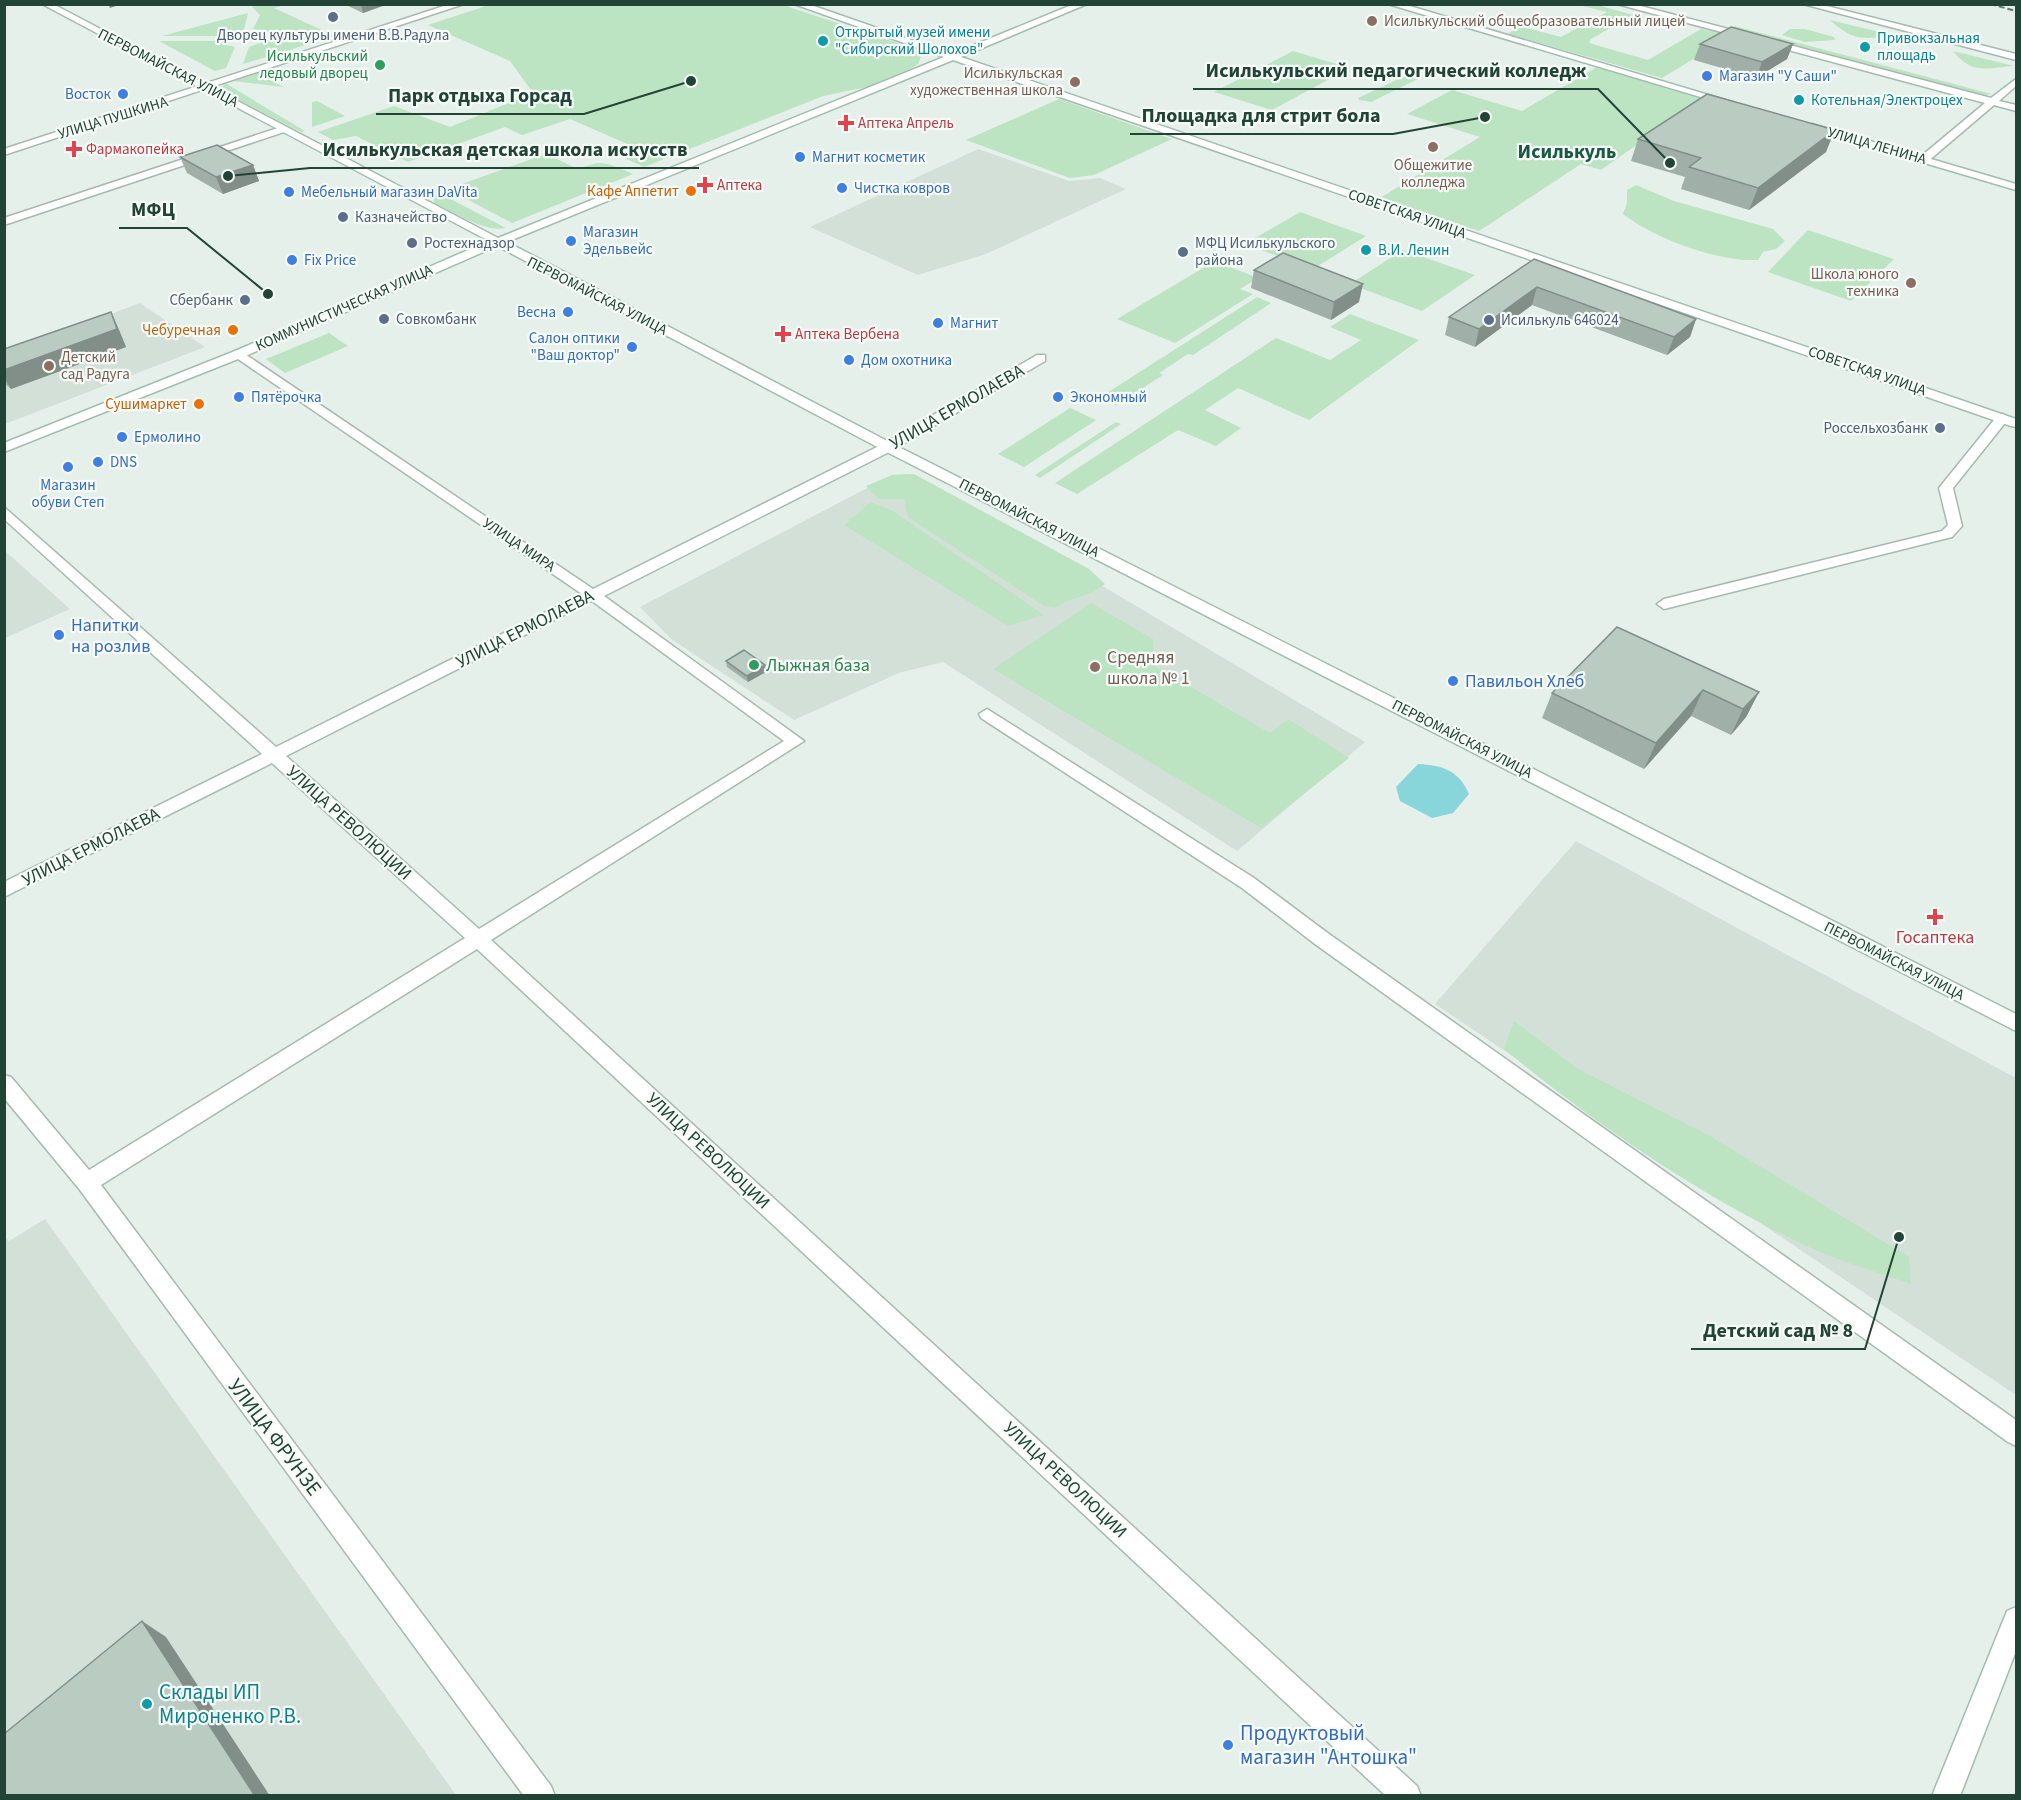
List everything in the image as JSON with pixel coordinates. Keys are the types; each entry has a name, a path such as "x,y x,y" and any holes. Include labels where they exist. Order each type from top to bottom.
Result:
{"street":[{"name":"ПЕРВОМАЙСКАЯ УЛИЦА","path":"46,4 206,87 496,244 888,447 2016,1023"},
{"name":"УЛИЦА ПУШКИНА","path":"4,152 460,4"},
{"name":"СОВЕТСКАЯ УЛИЦА","path":"798,4 2010,420"},
{"name":"КОММУНИСТИЧЕСКАЯ УЛИЦА","path":"4,448 239,354 496,244 1083,4"},
{"path":"1392,4 1743,107"},
{"path":"1621,4 2016,108"},
{"path":"1808,4 2016,57"},
{"path":"1923,160 2016,82"},
{"name":"УЛИЦА ЛЕНИНА","path":"1799,123 2016,187"},
{"path":"4,222 284,129"},
{"name":"УЛИЦА МИРА","path":"239,354 593,595 796,741 478,939"},
{"name":"УЛИЦА ЕРМОЛАЕВА","path":"4,891 888,447 1041,358"},
{"path":"1664,604 1947,534 1955,526 1955,515 1945,499 1946,488 2010,420"},
{"name":"УЛИЦА РЕВОЛЮЦИИ","path":"4,511 478,939 1407,1796"},
{"path":"987,714 1248,883 1322,939 2016,1434"},
{"path":"87,1182 478,939"},
{"name":"УЛИЦА ФРУНЗЕ","path":"4,1083 87,1182 541,1796"},
{"path":"1946,1796 2016,1620"}],"shaded area":[{"path":"978,149 1069,181 1100,178 1126,189 986,254 918,275 810,227"},
{"path":"140,303 205,347 5,424 5,354"},
{"name":"Средняя школа № 1","path":"914,474 1365,742 1237,851 943,662 899,673 794,720 671,639 640,607 892,475"},
{"path":"4,550 70,609 4,638"},
{"path":"1576,841 2016,1078 2016,1395 1435,1004"},
{"path":"45,1219 456,1795 5,1795 4,1235 9,1241"}],"green space":[{"path":"1594,4 1633,15 1591,39 1589,43 1648,60 1701,29 1731,36 1662,78 1508,34 1519,26 1561,37 1607,12 1579,5"},
{"path":"284,5 274,8 324,31 272,36 267,31 253,29 260,15 252,7"},
{"path":"489,5 783,5 922,51 919,63 910,69 867,87 823,96 644,167 618,155 632,146 570,119 522,135 505,127 408,162 356,136 333,140 318,132 394,106 450,127 533,93 510,61 428,25"},
{"path":"248,13 244,30 225,36 162,36"},
{"path":"1830,20 1896,36 1868,38 1853,36"},
{"path":"1734,26 1992,94 1978,96 1738,32 1732,28"},
{"path":"1790,29 1805,29 1834,37 1835,40 1805,42 1782,35"},
{"path":"331,34 335,36 243,64 249,47 268,40"},
{"path":"159,41 221,41 222,44 235,47 226,68 215,71"},
{"path":"1293,51 1350,68 1272,110 1214,92"},
{"path":"1953,51 2014,66 1973,67 1960,59"},
{"path":"1597,67 1702,99 1601,170 1581,164 1479,231 1380,198 1480,137 1407,114 1452,90 1522,111"},
{"path":"261,71 265,74 261,76 284,87 232,81"},
{"path":"1414,72 1422,77 1371,102 1358,98"},
{"path":"225,83 305,131 301,132 220,90"},
{"path":"1059,99 1172,139 1094,175 1070,178 966,140"},
{"path":"317,101 345,116 312,127 312,102"},
{"path":"546,154 578,169 600,163 633,174 512,223 448,189"},
{"path":"1636,185 1674,201 1773,229 1785,241 1776,249 1763,252 1758,260 1742,260 1706,253 1669,240 1623,214 1627,203 1627,190"},
{"path":"439,193 506,228 498,229 479,225 434,203 434,195"},
{"path":"1300,212 1366,236 1313,269 1245,244"},
{"path":"1808,230 1894,259 1851,301 1768,272"},
{"path":"1403,250 1475,275 1422,311 1350,284"},
{"path":"1215,261 1258,278 1240,289 1253,294 1175,343 1117,319"},
{"path":"1257,297 1271,303 1193,355 1188,354 1159,373 1163,375 1116,405 1099,398"},
{"path":"1350,314 1419,340 1309,420 1238,388 1205,410 1241,428 1216,446 1178,430 1077,494 1055,483 1276,338 1330,360 1361,340 1330,327"},
{"path":"329,333 348,346 285,373 266,359"},
{"path":"1070,408 1096,420 1024,467 998,454"},
{"path":"1116,422 1121,424 1040,478 1035,475"},
{"path":"914,474 1089,569 1105,584 1054,608 1044,606 908,517 904,499 879,499 866,486 892,475"},
{"path":"871,502 893,511 1044,615 1008,626 844,525"},
{"path":"1091,603 1153,639 1153,665 1270,733 1288,719 1349,758 1261,828 993,669"},
{"path":"1514,1021 1578,1069 1710,1136 1909,1257 1911,1284 1809,1247 1728,1205 1650,1157 1576,1105 1504,1049"}],"water":[{"path":"1418,764 1449,771 1465,786 1469,794 1453,813 1432,818 1400,801 1396,787"}],"building":[{"path":"1731,27 1793,44 1762,62 1700,44"},
{"path":"1707,94 1835,130 1758,188 1689,167 1701,158 1638,139"},
{"path":"217,145 253,165 216,177 180,157"},
{"path":"1283,253 1363,284 1334,302 1254,270"},
{"path":"1534,259 1696,319 1674,337 1537,287 1479,329 1449,317"},
{"path":"111,312 117,329 4,370 4,349"},
{"path":"1617,627 1759,692 1743,709 1703,690 1656,743 1552,693"},
{"path":"744,650 765,665 747,676 726,661"},
{"name":"Склады ИП Мироненко Р.В.","path":"142,1621 255,1796 4,1796 4,1734"}],"railway":[{"path":"1990,4 2016,11"}],"place":[{"name":"Дворец культуры имени В.В.Радула","path":"333,17"},
{"name":"Исилькульский общеобразовательный лицей","path":"1372,21"},
{"name":"Открытый музей имени \"Сибирский Шолохов\"","path":"823,41"},
{"name":"Привокзальная площадь","path":"1865,47"},
{"name":"Исилькульский ледовый дворец","path":"380,65"},
{"name":"Магазин \"У Саши\"","path":"1707,76"},
{"name":"Парк отдыха Горсад","path":"691,81"},
{"name":"Исилькульская художественная школа","path":"1075,82"},
{"name":"Восток","path":"123,94"},
{"name":"Котельная/Электроцех","path":"1799,100"},
{"name":"Площадка для стрит бола","path":"1485,117"},
{"name":"Аптека Апрель","path":"846,123"},
{"name":"Общежитие колледжа","path":"1433,147"},
{"name":"Фармакопейка","path":"74,149"},
{"name":"Магнит косметик","path":"800,157"},
{"name":"Исилькульский педагогический колледж","path":"1670,163"},
{"name":"Исилькульская детская школа искусств","path":"228,176"},
{"name":"Аптека","path":"705,185"},
{"name":"Чистка ковров","path":"842,188"},
{"name":"Кафе Аппетит","path":"691,191"},
{"name":"Мебельный магазин DaVita","path":"289,192"},
{"name":"Казначейство","path":"343,217"},
{"name":"Магазин Эдельвейс","path":"571,241"},
{"name":"Ростехнадзор","path":"412,243"},
{"name":"В.И. Ленин","path":"1366,250"},
{"name":"МФЦ Исилькульского района","path":"1183,252"},
{"name":"Fix Price","path":"292,260"},
{"name":"Школа юного техника","path":"1911,283"},
{"name":"МФЦ","path":"268,294"},
{"name":"Сбербанк","path":"245,300"},
{"name":"Весна","path":"568,312"},
{"name":"Совкомбанк","path":"384,319"},
{"name":"Исилькуль 646024","path":"1489,320"},
{"name":"Магнит","path":"938,323"},
{"name":"Чебуречная","path":"233,330"},
{"name":"Аптека Вербена","path":"783,334"},
{"name":"Салон оптики \"Ваш доктор\"","path":"632,347"},
{"name":"Дом охотника","path":"849,360"},
{"name":"Детский сад Радуга","path":"49,366"},
{"name":"Пятёрочка","path":"239,397"},
{"name":"Экономный","path":"1058,397"},
{"name":"Сушимаркет","path":"199,404"},
{"name":"Россельхозбанк","path":"1940,428"},
{"name":"Ермолино","path":"122,437"},
{"name":"DNS","path":"98,462"},
{"name":"Магазин обуви Степ","path":"68,467"},
{"name":"Напитки на розлив","path":"59,635"},
{"name":"Лыжная база","path":"754,665"},
{"name":"Средняя школа № 1","path":"1095,667"},
{"name":"Павильон Хлеб","path":"1453,681"},
{"name":"Госаптека","path":"1935,917"},
{"name":"Детский сад № 8","path":"1899,1237"},
{"name":"Склады ИП Мироненко Р.В.","path":"147,1704"},
{"name":"Продуктовый магазин \"Антошка\"","path":"1228,1745"}],"district":[{"name":"Исилькуль","path":"1567,152"}]}
